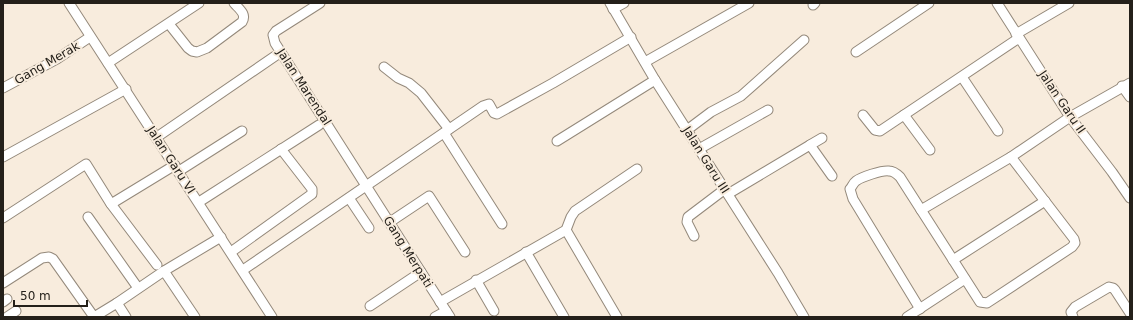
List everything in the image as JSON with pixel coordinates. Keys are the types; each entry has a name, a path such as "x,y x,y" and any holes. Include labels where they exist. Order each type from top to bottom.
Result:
{"street":[{"path":"108,63 199,3"},
{"path":"169,24 188,48 192,51 202,51 242,22 244,17 243,13 234,3"},
{"name":"Jalan Marendal","path":"320,3 276,31 274,39 366,186"},
{"path":"612,6 624,3"},
{"path":"645,62 749,3"},
{"path":"856,52 929,3"},
{"name":"Jalan Garu II","path":"997,3 1070,117 1130,198"},
{"path":"863,115 875,130 878,132 882,130 962,77 1018,36 1069,3"},
{"name":"Jalan Garu VI","path":"72,4 90,37 126,89 272,317"},
{"name":"Jalan Garu III","path":"612,6 655,80 778,273 804,317"},
{"name":"Gang Merak","path":"3,88 57,59 90,37"},
{"path":"243,270 486,104 488,104 494,113 497,114 631,37"},
{"path":"687,130 711,112 741,96 804,40"},
{"path":"157,137 281,52"},
{"path":"384,67 398,78 409,83 421,93 446,131 502,224"},
{"path":"962,77 998,131"},
{"path":"557,141 655,80"},
{"path":"921,210 1011,157 1070,117 1126,84 1130,98"},
{"path":"3,158 126,89"},
{"path":"699,149 768,110"},
{"path":"904,115 930,150"},
{"path":"198,202 319,125"},
{"path":"111,204 242,131"},
{"path":"694,236 687,222 688,217 726,191 822,138"},
{"path":"810,145 832,176"},
{"path":"231,252 312,194 312,189 281,149"},
{"path":"920,309 853,198 850,189 855,182 860,179 882,171 896,173 980,302 987,303 1074,245 1074,240 1011,157"},
{"path":"3,218 86,164 111,204 195,317"},
{"path":"440,302 476,280 566,230 575,211 637,169"},
{"name":"Gang Merpati","path":"366,186 448,314"},
{"path":"390,222 430,196 465,252"},
{"path":"349,198 369,228"},
{"path":"953,260 1045,201"},
{"path":"88,217 138,288"},
{"path":"566,230 617,317"},
{"path":"3,283 42,258 49,257 53,259 63,272 94,317 138,288 160,268 221,237"},
{"path":"526,252 564,317"},
{"path":"370,306 421,272"},
{"path":"907,317 965,279"},
{"path":"476,280 494,311"},
{"path":"1073,317 1071,312 1075,307 1109,287 1115,290 1130,313"},
{"path":"117,303 126,317"},
{"path":"7,317 16,312"},
{"path":"435,317 448,314"}]}
